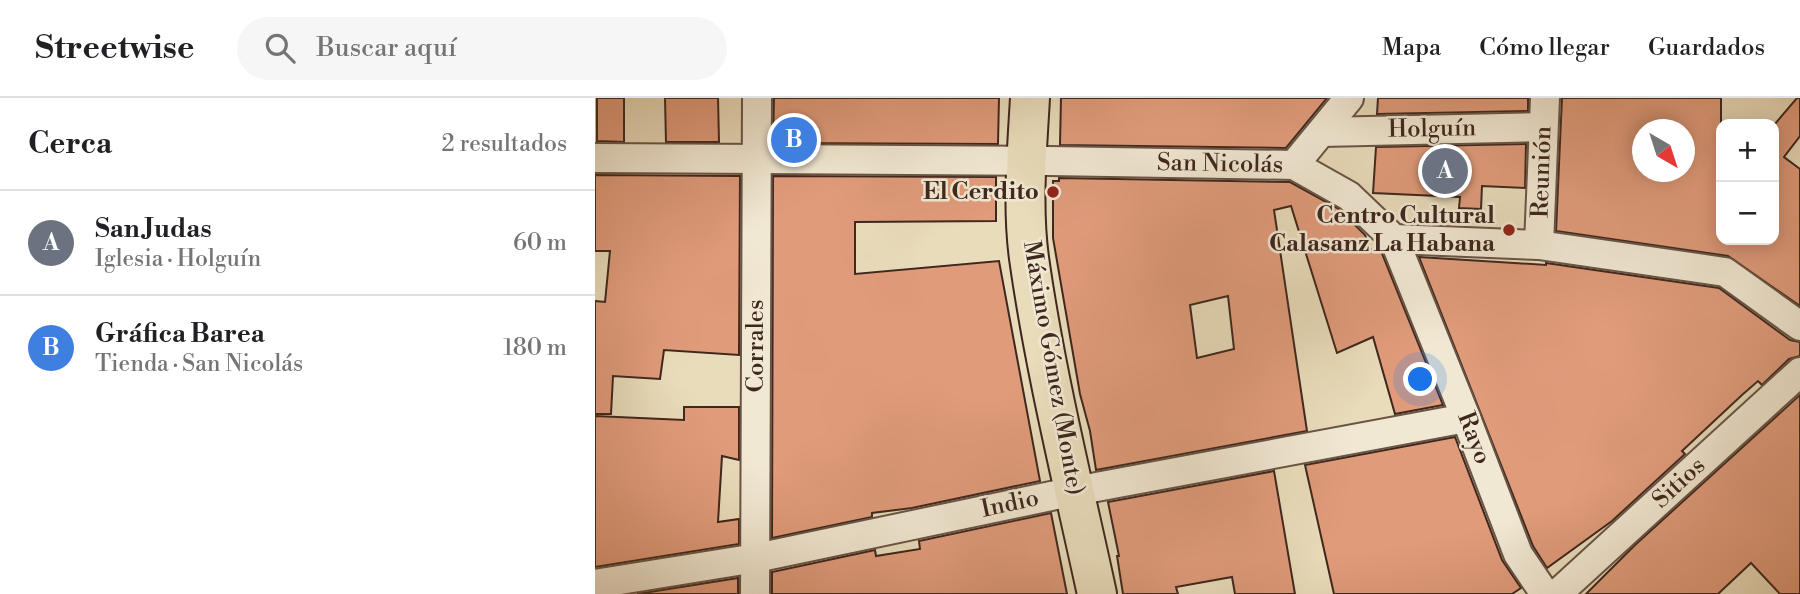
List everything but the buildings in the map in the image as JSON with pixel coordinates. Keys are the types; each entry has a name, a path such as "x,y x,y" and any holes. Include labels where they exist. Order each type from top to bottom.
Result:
{"main road":[{"name":"Máximo Gómez (Monte)","path":"1030,98 1027,161 1029,257 1097,594"}],"street":[{"name":"Corrales","path":"755,594 757,98"},
{"path":"1294,165 1349,98"},
{"name":"Reunión","path":"1539,245 1545,98"},
{"name":"Holguín","path":"1322,132 1543,127"},
{"name":"San Nicolás","path":"595,158 1294,165 1349,195 1394,239"},
{"path":"1394,239 1539,245 1725,272 1800,326"},
{"name":"Rayo","path":"1394,239 1518,554 1545,594"},
{"name":"Sitios","path":"1557,594 1800,372"},
{"name":"Indio","path":"595,584 756,558 1075,491 1466,418"}],"place":[{"name":"Gráfica Barea","path":"794,140"},
{"name":"San Judas","path":"1445,171"},
{"name":"El Cerdito","path":"1053,192"},
{"name":"Centro Cultural Calasanz La Habana","path":"1509,230"}]}
